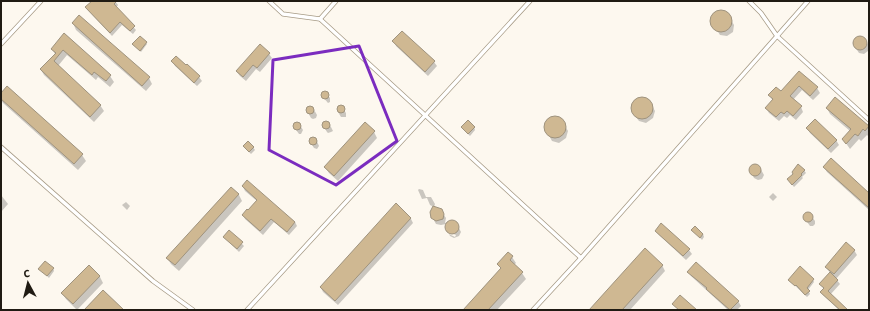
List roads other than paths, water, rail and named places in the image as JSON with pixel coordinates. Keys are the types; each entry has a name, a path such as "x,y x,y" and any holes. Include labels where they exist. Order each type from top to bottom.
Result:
{"lane":[{"path":"1,44 41,1"},
{"path":"270,1 283,14 320,19 581,258"},
{"path":"320,19 336,1"},
{"path":"247,310 530,1"},
{"path":"749,1 761,13 777,36 869,120"},
{"path":"533,310 581,258 808,1"},
{"path":"1,147 153,281 193,310"}]}
